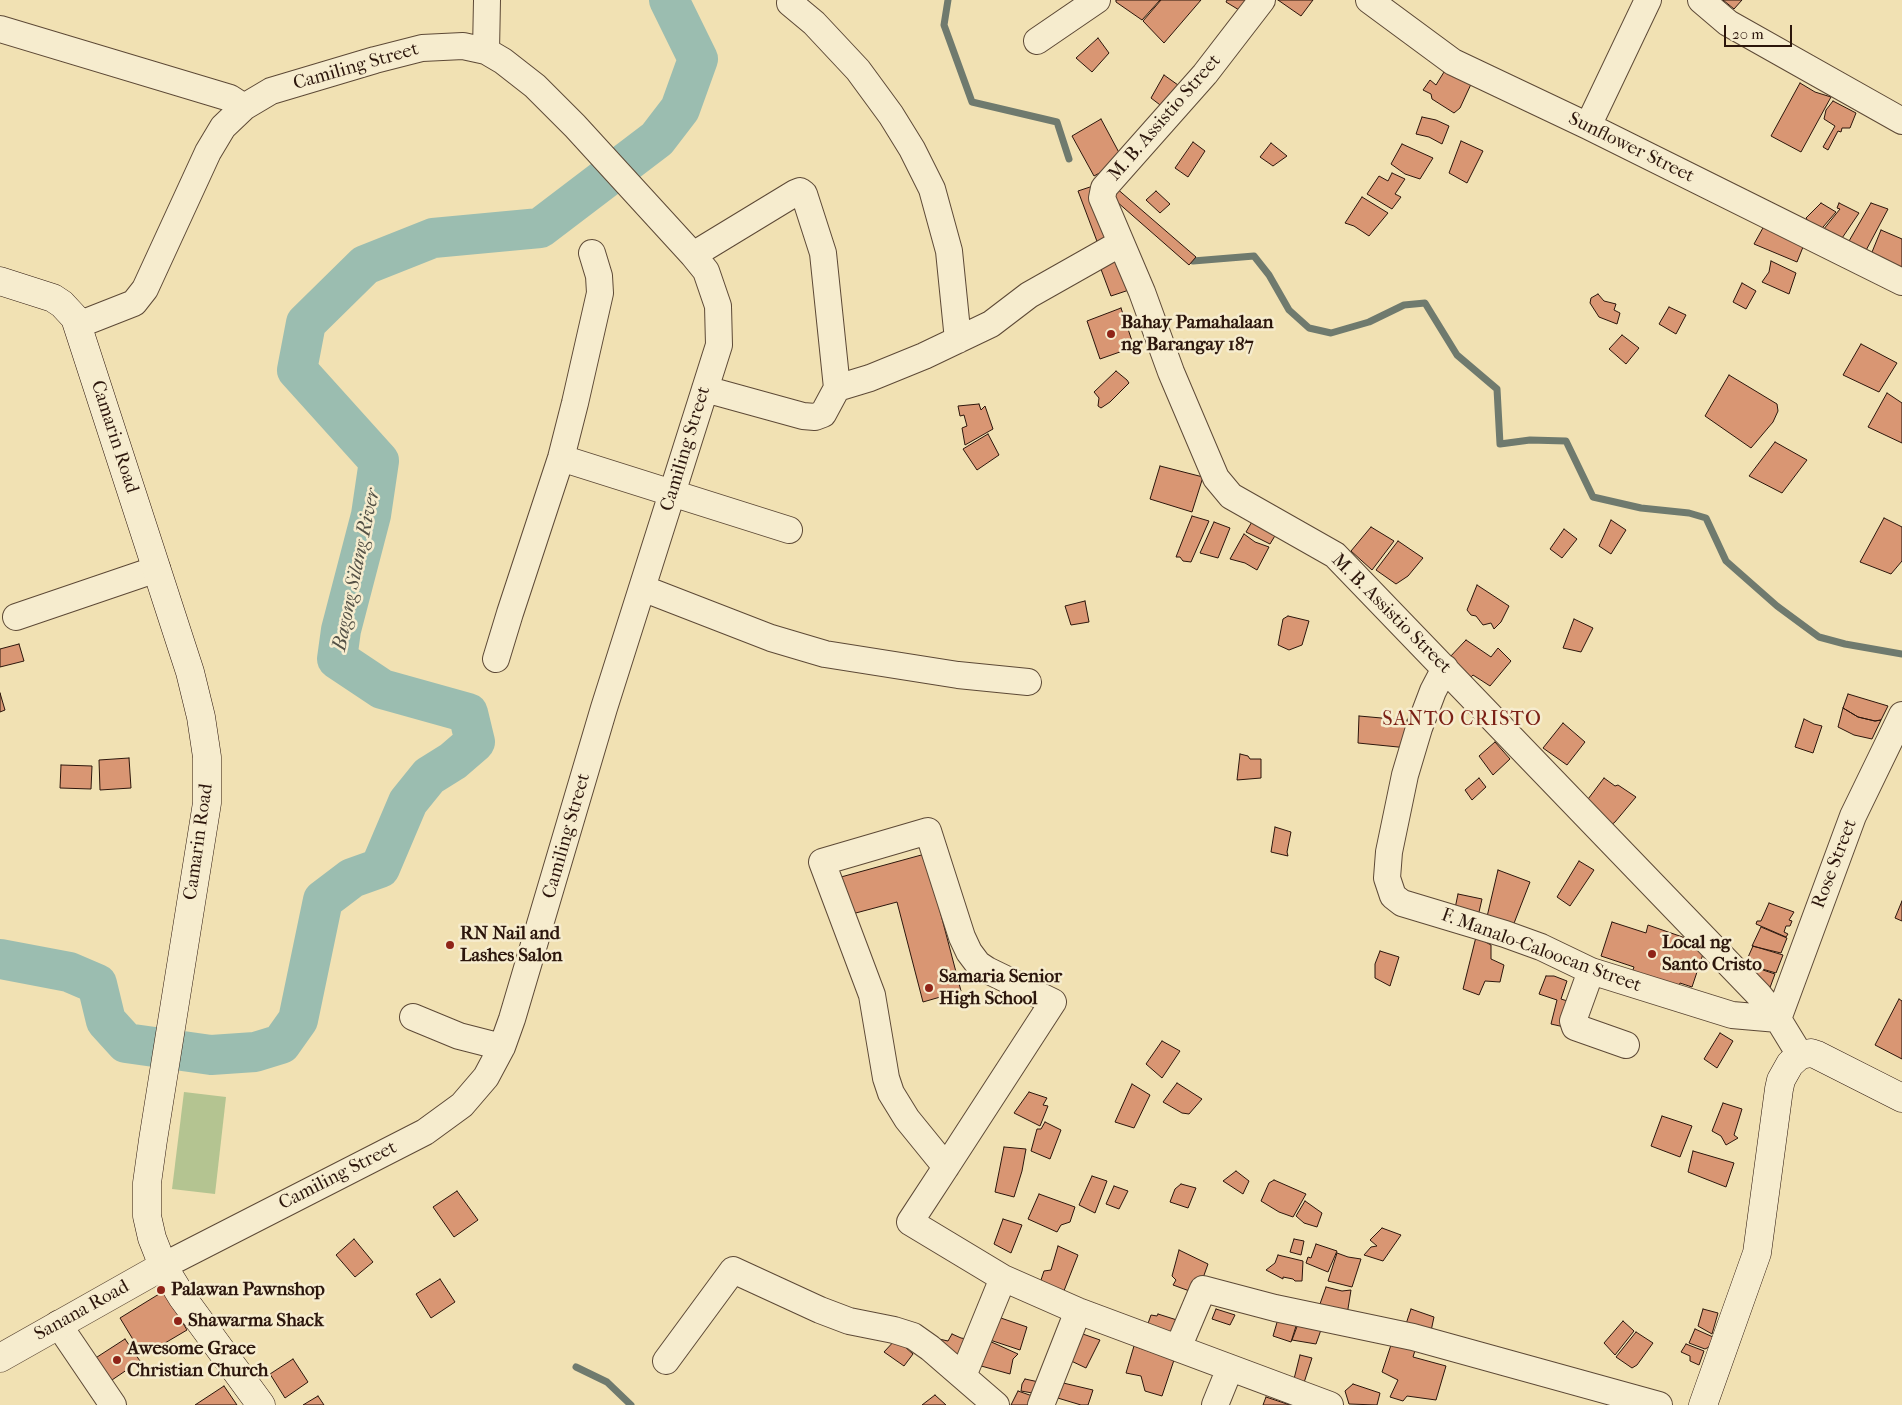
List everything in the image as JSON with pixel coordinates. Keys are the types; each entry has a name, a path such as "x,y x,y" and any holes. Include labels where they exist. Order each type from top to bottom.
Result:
{"main road":[{"name":"Camarin Road","path":"0,282 46,295 58,301 72,314 78,325 190,672 201,717 208,779 207,803 153,1140 146,1199 147,1216 152,1238 163,1266 182,1297 261,1405"},
{"path":"1703,1405 1757,1253 1781,1080 1790,1064 1800,1055 1811,1053 1823,1057 1902,1098"},
{"name":"Sanana Road","path":"0,1358 163,1266"}],"street":[{"path":"486,52 487,0"},
{"path":"1037,41 1097,0"},
{"name":"M. B. Assistio Street","path":"1262,0 1206,74 1104,188 1102,198 1142,292 1171,372 1216,478 1231,496 1335,555 1752,988 1778,1019 1800,1055"},
{"name":"Sunflower Street","path":"1369,0 1453,62 1588,126 1902,282"},
{"path":"1588,126 1648,0"},
{"path":"1701,0 1728,23 1902,122"},
{"path":"790,4 814,23 858,70 891,115 912,149 928,181 949,251 958,340"},
{"path":"0,29 230,98 244,107"},
{"name":"Camiling Street","path":"78,325 134,303 145,288 208,152 223,127 244,107 271,91 422,48 463,46 486,52 504,61 535,86 575,126 653,209 706,271 718,306 718,345 705,389 604,708 537,937 502,1047 486,1077 462,1105 424,1132 163,1266"},
{"path":"693,255 795,193 800,191 804,194 823,253 837,388 823,414 815,417 803,416 705,389"},
{"path":"837,388 906,364 991,324 1030,295 1121,243"},
{"path":"496,659 561,458 575,403 600,293 599,276 592,253"},
{"path":"561,458 788,530"},
{"path":"16,617 157,569"},
{"path":"642,588 771,638 825,654 958,674 1028,682"},
{"name":"F. Manalo-Caloocan Street","path":"1445,668 1433,691 1419,728 1406,775 1389,852 1387,878 1393,896 1402,903 1505,934 1541,947 1591,972 1732,1015 1778,1019"},
{"name":"Rose Street","path":"1778,1019 1853,816 1902,714"},
{"path":"946,1167 907,1119 891,1093 886,1078 872,995 822,862 928,831 962,937 969,952 978,964 987,970 1053,1002 946,1167 910,1222 1003,1278 1078,1311 1330,1405"},
{"path":"1591,972 1573,1021 1574,1027 1626,1045"},
{"path":"413,1018 459,1036 502,1047"},
{"path":"666,1361 733,1270 841,1318 913,1336 930,1348 996,1405"},
{"path":"963,1376 1003,1278"},
{"path":"1178,1348 1203,1289 1275,1308 1413,1337 1659,1405"},
{"path":"1042,1405 1078,1311"},
{"path":"58,1324 113,1405"},
{"path":"1215,1405 1230,1368"}],"green space":[{"path":"184,1092 226,1097 215,1194 172,1189"}],"building":[{"path":"1116,0 1160,0 1142,20 1116,2"},
{"path":"1161,0 1201,0 1164,43 1143,21"},
{"path":"1227,0 1252,0 1244,13 1226,2"},
{"path":"1278,0 1313,0 1301,16"},
{"path":"1723,0 1742,0 1734,9"},
{"path":"1098,38 1109,53 1092,72 1076,58"},
{"path":"1444,72 1472,82 1460,108 1454,113 1432,99 1431,94 1423,90 1430,80 1436,85"},
{"path":"1164,75 1185,90 1168,111 1151,98"},
{"path":"1800,83 1815,92 1831,97 1801,152 1771,136"},
{"path":"1833,101 1856,113 1850,128 1842,128 1841,132 1838,131 1828,150 1823,147 1835,126 1824,119 1826,110"},
{"path":"1422,117 1436,120 1449,126 1442,144 1429,137 1416,134"},
{"path":"1101,119 1123,160 1094,176 1072,136"},
{"path":"1461,141 1483,151 1467,183 1449,173"},
{"path":"1193,142 1205,151 1188,177 1175,168"},
{"path":"1271,143 1287,156 1273,166 1260,157"},
{"path":"1402,144 1433,158 1420,179 1405,174 1391,164"},
{"path":"1392,173 1405,179 1395,194 1401,197 1392,209 1367,194 1379,176 1388,181"},
{"path":"1093,186 1113,238 1098,244 1078,191"},
{"path":"1115,187 1196,257 1189,265 1108,194"},
{"path":"1156,191 1170,204 1160,213 1146,200"},
{"path":"1362,197 1388,213 1369,236 1354,226 1345,223"},
{"path":"1821,203 1836,212 1817,234 1806,218"},
{"path":"1839,203 1859,213 1836,247 1819,235 1840,209 1837,208"},
{"path":"1871,203 1888,209 1863,256 1845,248"},
{"path":"1764,226 1805,242 1797,262 1754,244"},
{"path":"1881,230 1902,239 1902,269 1870,257"},
{"path":"1117,258 1129,290 1111,296 1099,264"},
{"path":"1771,261 1796,273 1789,294 1762,282 1769,272"},
{"path":"1742,283 1756,291 1746,309 1733,302"},
{"path":"1598,294 1604,301 1616,304 1614,310 1620,313 1617,324 1599,317 1590,303 1591,298"},
{"path":"1669,307 1686,315 1676,334 1659,324"},
{"name":"Bahay Pamahalaan ng Barangay 187","path":"1121,308 1134,347 1100,359 1087,321"},
{"path":"1622,335 1639,348 1626,364 1609,349"},
{"path":"1861,344 1897,363 1879,392 1843,375"},
{"path":"1116,371 1129,383 1110,402 1101,408 1098,406 1099,398 1094,392"},
{"path":"1729,375 1777,404 1778,411 1773,422 1751,448 1705,416"},
{"path":"1887,393 1902,403 1902,443 1868,427"},
{"path":"979,404 981,410 985,406 993,429 965,445 962,428 967,426 964,415 960,416 958,406"},
{"path":"988,434 999,455 977,470 963,449"},
{"path":"1775,442 1807,460 1782,493 1749,476"},
{"path":"1160,466 1203,477 1192,512 1150,499"},
{"path":"1192,516 1209,521 1191,562 1183,561 1180,557 1176,557"},
{"path":"1884,518 1902,527 1902,561 1891,574 1860,562"},
{"path":"1253,520 1276,534 1270,544 1246,532"},
{"path":"1611,520 1626,530 1611,554 1599,546"},
{"path":"1214,522 1230,528 1218,558 1200,553"},
{"path":"1371,527 1394,541 1372,570 1351,551"},
{"path":"1564,529 1577,539 1562,558 1550,549"},
{"path":"1244,534 1255,542 1269,547 1257,570 1245,563 1230,559"},
{"path":"1398,541 1423,558 1408,576 1396,584 1376,570"},
{"path":"1477,585 1509,606 1501,622 1494,629 1491,623 1483,625 1476,616 1471,615 1467,610"},
{"path":"1085,601 1089,622 1071,625 1065,606"},
{"path":"1288,616 1309,621 1302,645 1289,650 1278,645 1283,619"},
{"path":"1574,619 1593,628 1581,652 1563,648"},
{"path":"1466,640 1491,657 1498,648 1511,661 1490,686 1473,675 1471,677 1448,659"},
{"path":"19,644 24,661 0,667 0,649"},
{"path":"0,693 5,710 0,712"},
{"path":"1848,694 1888,706 1881,720 1875,721 1858,717 1843,708"},
{"path":"1843,708 1858,717 1875,721 1881,720 1872,739 1854,735 1838,727"},
{"path":"1359,716 1415,721 1408,748 1358,743"},
{"path":"1804,719 1822,726 1813,753 1795,747"},
{"path":"1563,723 1585,742 1567,765 1543,748"},
{"path":"1495,742 1510,759 1493,775 1479,756"},
{"path":"1240,754 1248,756 1250,759 1261,759 1261,778 1237,780"},
{"path":"129,758 131,788 100,790 99,760"},
{"path":"61,765 92,766 91,789 60,788"},
{"path":"1479,778 1486,787 1472,800 1465,790"},
{"path":"1604,778 1636,797 1615,822 1605,830 1582,807"},
{"path":"1275,827 1291,832 1288,856 1271,852"},
{"path":"925,854 961,991 923,1002 897,902 852,914 841,877"},
{"path":"1579,861 1594,870 1570,906 1557,897"},
{"path":"1498,870 1530,882 1511,931 1486,921"},
{"path":"1458,894 1482,899 1476,925 1453,918"},
{"path":"1902,901 1902,921 1895,918"},
{"path":"1769,903 1794,912 1789,920 1792,921 1790,926 1786,926 1784,932 1788,934 1786,937 1756,924 1757,921 1761,921"},
{"name":"Local ng Santo Cristo","path":"1612,922 1646,933 1648,925 1694,941 1692,947 1704,951 1692,987 1680,983 1677,990 1631,975 1634,967 1601,956"},
{"path":"1761,927 1787,938 1781,953 1752,946"},
{"path":"1476,937 1491,945 1491,959 1504,965 1500,982 1485,981 1479,995 1463,989"},
{"path":"1753,946 1783,955 1776,973 1745,964"},
{"path":"1380,951 1399,957 1390,986 1375,978 1375,964"},
{"path":"1754,967 1775,974 1768,993 1751,977"},
{"path":"1546,976 1554,976 1567,981 1561,999 1580,1005 1573,1029 1551,1024 1557,1000 1539,994"},
{"path":"1899,999 1902,1001 1902,1059 1875,1045"},
{"path":"1720,1033 1733,1041 1717,1068 1704,1059"},
{"path":"1162,1041 1180,1051 1162,1078 1146,1064"},
{"path":"1177,1083 1202,1099 1189,1114 1182,1113 1163,1102"},
{"path":"1132,1084 1150,1095 1134,1128 1115,1122"},
{"path":"1029,1092 1047,1098 1043,1105 1048,1106 1040,1126 1014,1113"},
{"path":"1723,1103 1742,1109 1734,1135 1738,1138 1726,1145 1721,1136 1712,1131"},
{"path":"1662,1116 1692,1126 1680,1157 1651,1146"},
{"path":"1045,1122 1061,1130 1050,1159 1031,1151 1037,1129 1041,1129"},
{"path":"1004,1147 1026,1149 1014,1197 995,1192"},
{"path":"1693,1151 1734,1163 1726,1187 1688,1172"},
{"path":"1236,1171 1249,1181 1243,1194 1223,1181"},
{"path":"1092,1176 1107,1181 1095,1213 1079,1205"},
{"path":"1274,1180 1306,1194 1293,1217 1279,1212 1261,1201 1269,1183"},
{"path":"1181,1184 1196,1188 1188,1208 1170,1202 1175,1189"},
{"path":"1114,1186 1128,1191 1119,1209 1106,1204"},
{"path":"457,1191 478,1220 454,1237 433,1207"},
{"path":"1039,1194 1075,1207 1070,1222 1061,1225 1057,1232 1028,1219"},
{"path":"1305,1201 1322,1213 1317,1227 1304,1223 1296,1216"},
{"path":"1003,1219 1022,1225 1011,1253 994,1244"},
{"path":"1382,1228 1401,1235 1383,1261 1364,1255 1371,1247 1377,1246 1370,1240"},
{"path":"354,1239 373,1262 355,1277 336,1255"},
{"path":"1294,1239 1304,1241 1301,1255 1290,1252"},
{"path":"1316,1244 1337,1251 1328,1272 1306,1263 1308,1257 1311,1258"},
{"path":"1058,1246 1078,1255 1058,1306 1037,1292 1044,1271 1051,1270"},
{"path":"1179,1250 1208,1264 1195,1293 1173,1285 1176,1280 1172,1276"},
{"path":"1337,1253 1361,1259 1352,1287 1328,1281"},
{"path":"1278,1255 1303,1261 1302,1281 1283,1277 1283,1279 1266,1270 1275,1263"},
{"path":"440,1279 455,1302 431,1318 416,1294"},
{"path":"1326,1287 1342,1291 1351,1290 1346,1321 1315,1318"},
{"path":"164,1291 187,1330 143,1356 120,1318"},
{"path":"1216,1309 1235,1315 1230,1325 1212,1319"},
{"path":"1411,1309 1434,1317 1428,1345 1402,1336"},
{"path":"1703,1309 1718,1313 1712,1334 1698,1326"},
{"path":"1158,1314 1180,1321 1173,1342 1145,1332 1151,1315 1157,1316"},
{"path":"995,1316 1027,1327 1020,1350 984,1338"},
{"path":"1278,1319 1297,1323 1291,1342 1273,1336"},
{"path":"1623,1321 1634,1331 1615,1355 1604,1343"},
{"path":"1298,1324 1322,1327 1316,1344 1292,1340"},
{"path":"1695,1329 1713,1337 1709,1347 1705,1349 1689,1343"},
{"path":"1077,1332 1100,1340 1086,1368 1067,1359"},
{"path":"1636,1332 1653,1343 1637,1365 1632,1368 1616,1357"},
{"path":"952,1334 973,1340 955,1361 930,1337 948,1341"},
{"name":"Awesome Grace Christian Church","path":"125,1339 140,1361 109,1382 94,1359"},
{"path":"896,1339 913,1354 904,1366 884,1352"},
{"path":"1393,1339 1417,1344 1413,1357 1446,1366 1436,1400 1407,1396 1403,1401 1390,1397 1398,1380 1382,1372"},
{"path":"987,1340 1018,1354 1013,1359 1010,1374 974,1364"},
{"path":"1686,1344 1704,1351 1699,1365 1690,1361 1690,1356 1681,1352"},
{"path":"1134,1346 1174,1360 1162,1396 1145,1391 1141,1376 1126,1373"},
{"path":"1300,1355 1312,1358 1301,1392 1293,1383"},
{"path":"293,1359 308,1382 285,1398 270,1374"},
{"path":"1025,1379 1048,1384 1044,1395 1021,1391"},
{"path":"1059,1382 1093,1390 1088,1405 1081,1405 1051,1396"},
{"path":"1353,1384 1380,1393 1377,1405 1349,1404 1345,1391"},
{"path":"224,1386 237,1405 195,1405"},
{"path":"1018,1391 1041,1399 1039,1405 1011,1405"},
{"path":"935,1395 946,1405 922,1405"},
{"path":"318,1396 324,1405 303,1405"},
{"path":"1266,1397 1290,1405 1263,1405"}],"waterway":[{"name":"Bagong Silang River","path":"0,959 69,972 97,984 106,1021 126,1043 211,1055 255,1052 281,1044 298,1020 323,900 352,878 380,868 408,802 429,776 453,761 475,742 468,713 382,689 337,659 341,630 371,515 379,461 297,370 306,323 365,265 433,238 540,228 657,139 680,109 698,59 669,0"},
{"path":"948,0 944,25 972,102 1057,122 1069,159"},
{"path":"1193,261 1254,256 1269,275 1289,310 1309,328 1331,333 1369,322 1404,305 1425,303 1457,355 1497,389 1500,444 1530,440 1566,441 1593,497 1641,508 1689,513 1706,518 1726,561 1777,606 1819,637 1845,644 1902,654"},
{"path":"576,1367 607,1382 631,1405"}],"place":[{"name":"Bahay Pamahalaan ng Barangay 187","path":"1111,334"},
{"name":"RN Nail and Lashes Salon","path":"450,945"},
{"name":"Local ng Santo Cristo","path":"1652,954"},
{"name":"Samaria Senior High School","path":"929,988"},
{"name":"Palawan Pawnshop","path":"161,1290"},
{"name":"Shawarma Shack","path":"178,1321"},
{"name":"Awesome Grace Christian Church","path":"117,1360"}],"district":[{"name":"SANTO CRISTO","path":"1462,720"}]}
